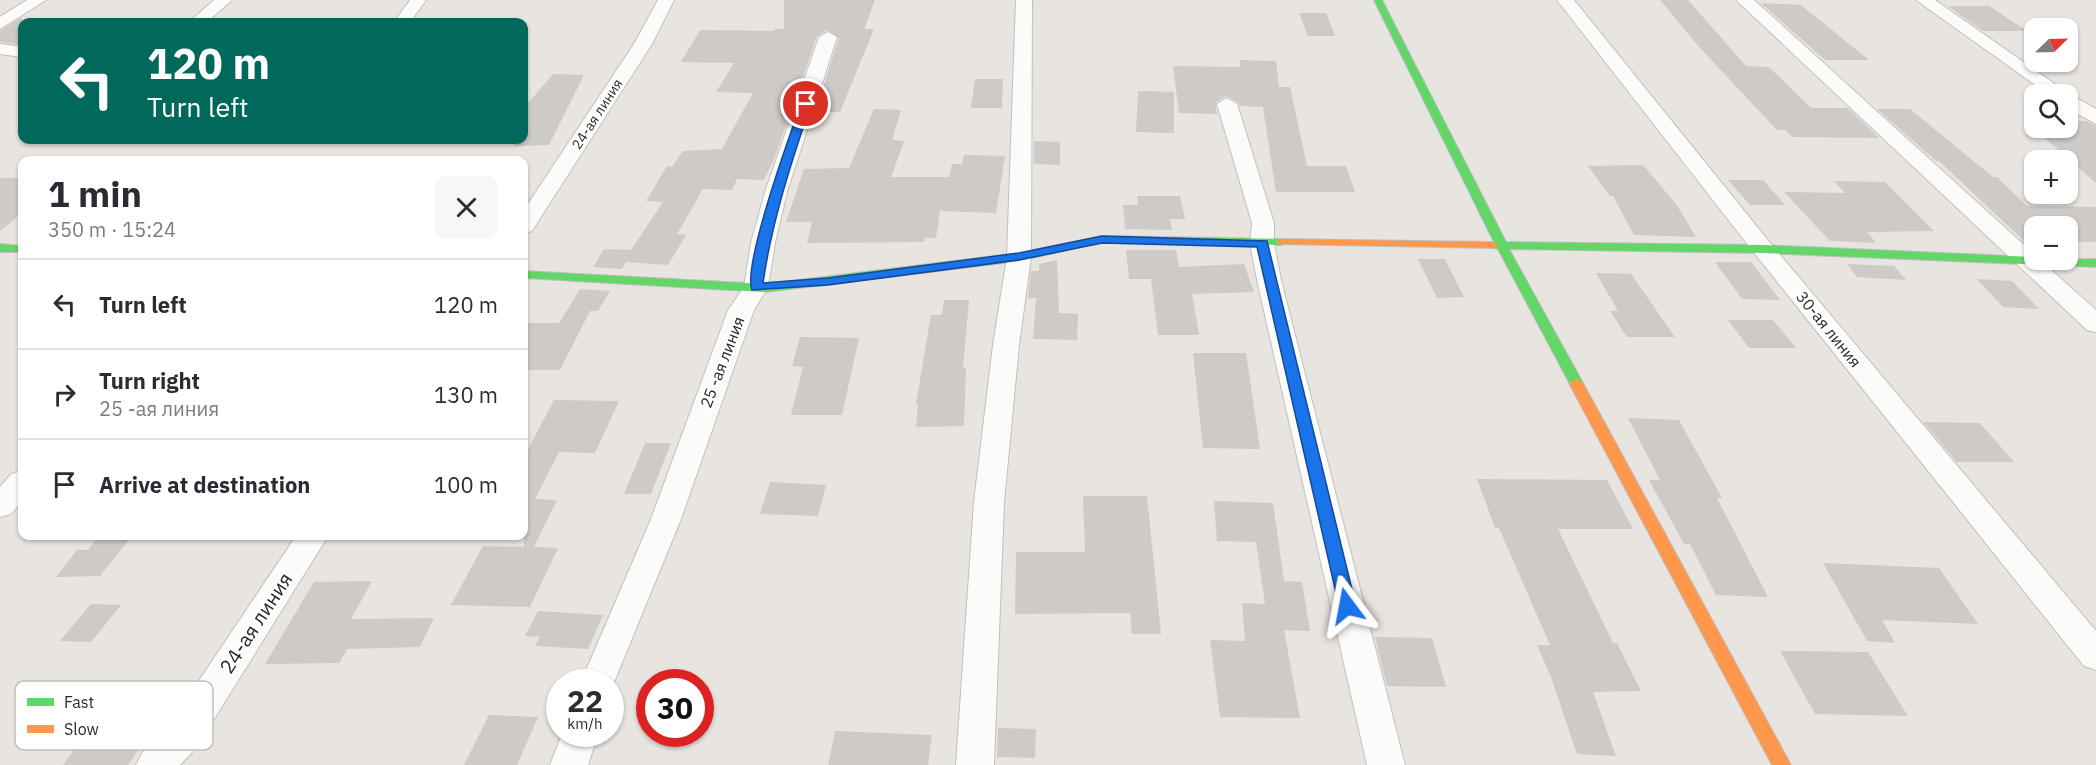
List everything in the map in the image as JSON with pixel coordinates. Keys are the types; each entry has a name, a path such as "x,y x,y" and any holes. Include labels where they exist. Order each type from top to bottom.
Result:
{"street":[{"path":"0,24 38,0"},
{"path":"202,18 224,0"},
{"path":"405,18 418,0"},
{"name":"24-ая линия","path":"528,220 643,45 666,0"},
{"path":"975,765 989,502 1006,345 1019,257 1024,0"},
{"path":"1378,0 1501,244 1782,765"},
{"name":"30-ая линия","path":"1565,0 1763,249 2096,656"},
{"path":"1744,0 2024,259"},
{"path":"1924,0 2046,84"},
{"name":"25 -ая линия","path":"603,669 666,519 741,310 756,288 763,243 776,192 828,37"},
{"path":"0,49 18,51"},
{"path":"1227,104 1263,223 1262,243 1287,355 1386,765"},
{"path":"2078,106 2096,118"},
{"path":"528,275 756,288 828,282 1019,257 1102,239 1763,249 2024,261"},
{"path":"0,248 18,249"},
{"path":"2078,262 2096,262"},
{"path":"2036,270 2096,324"},
{"path":"0,506 18,486"},
{"name":"24-ая линия","path":"213,689 309,540"},
{"path":"568,765 575,747"},
{"name":"24-ая линия","path":"155,765 169,750"}],"building":[{"path":"784,0 875,0 864,29 874,29 840,112 815,112 839,38 827,30 817,36 774,159 764,180 737,179 732,190 703,189 677,234 686,235 668,265 626,262 622,269 593,267 604,249 631,250 663,202 646,201 667,166 672,167 683,151 722,149 753,93 716,92 734,63 681,62 700,30 774,31 784,29"},
{"path":"1660,0 1688,0 1746,66 1769,67 1811,108 1848,108 1879,138 1792,137 1786,130 1777,130 1700,48"},
{"path":"1761,3 1801,5 1869,60 1825,60"},
{"path":"1948,6 1989,6 2024,29 2024,31 1983,31"},
{"path":"1299,13 1326,13 1335,36 1308,36"},
{"path":"18,20 18,44 0,42 0,31"},
{"path":"1240,60 1276,61 1279,87 1290,87 1307,166 1346,166 1355,192 1276,192 1263,107 1240,106 1238,102 1226,96 1215,103 1217,114 1179,113 1173,66 1240,67"},
{"path":"553,74 584,75 549,145 514,146 528,144 528,103"},
{"path":"975,79 1003,79 1002,108 971,108"},
{"path":"1138,91 1174,92 1174,133 1136,132"},
{"path":"874,109 901,110 892,140 904,141 891,177 949,177 952,164 962,164 964,155 1005,156 996,213 940,211 936,238 925,238 924,242 807,243 812,222 786,222 804,169 849,168"},
{"path":"1877,109 1910,109 1993,177 1997,177 2027,206 2096,207 2096,242 2078,242 2078,216 2024,216 2024,241 1939,161 1936,161"},
{"path":"2078,121 2086,121 2096,126 2096,183 2078,167 2078,150 2058,150 2044,138 2078,138"},
{"path":"1034,141 1060,142 1060,165 1034,164"},
{"path":"1643,165 1676,204 1696,237 1634,235 1613,196 1610,196 1588,166"},
{"path":"0,178 18,178 18,216 0,231"},
{"path":"1728,180 1763,180 1785,205 1750,205"},
{"path":"1834,181 1885,182 1934,231 1867,232 1876,243 1830,241 1784,192 1845,193"},
{"path":"1137,196 1180,196 1185,219 1170,219 1172,230 1125,229 1123,205 1138,205"},
{"path":"1126,250 1176,250 1179,267 1244,264 1254,292 1192,294 1199,335 1158,335 1151,279 1129,279"},
{"path":"1418,259 1445,259 1464,297 1437,298"},
{"path":"1057,260 1059,313 1078,314 1077,340 1033,339 1036,298 1028,298 1031,271 1039,271 1039,264"},
{"path":"1715,262 1751,262 1780,300 1742,299"},
{"path":"1847,264 1894,266 1906,280 1857,277"},
{"path":"1596,273 1631,274 1675,337 1627,337 1610,311 1618,311"},
{"path":"1977,279 2012,281 2039,309 2003,307"},
{"path":"580,289 610,291 598,311 590,311 560,370 528,370 528,323 559,323"},
{"path":"944,300 969,300 963,368 966,368 964,426 916,427 918,404 916,404 931,315 942,315"},
{"path":"1728,320 1773,320 1796,348 1749,348"},
{"path":"800,337 859,338 842,415 791,415 803,367 792,366"},
{"path":"1193,353 1246,353 1260,449 1203,448"},
{"path":"554,400 619,401 595,453 559,452 535,499 557,500 534,547 558,548 530,607 451,605 483,546 524,547 524,540 528,540 528,449"},
{"path":"1628,418 1679,420 1722,498 1717,498 1768,597 1716,595 1690,544 1684,544 1649,480 1660,480"},
{"path":"1923,422 1980,423 2014,462 1957,462"},
{"path":"645,443 671,443 651,494 624,494"},
{"path":"1477,479 1607,480 1633,529 1558,529 1613,643 1617,643 1641,691 1593,692 1616,756 1577,754 1551,677 1537,645 1550,645 1499,528 1495,528"},
{"path":"770,482 826,485 818,516 760,514"},
{"path":"1083,496 1147,496 1161,634 1132,634 1130,613 1015,614 1016,552 1085,552"},
{"path":"1214,501 1273,503 1284,581 1302,582 1310,631 1284,630 1300,718 1220,717 1210,640 1245,641 1242,603 1265,604 1256,542 1217,541"},
{"path":"96,540 129,540 100,576 56,577 77,550 88,550"},
{"path":"1823,563 1939,568 1978,624 1882,620 1895,643 1867,641"},
{"path":"372,581 351,619 434,618 420,647 347,649 339,663 265,664 314,582"},
{"path":"91,604 121,605 91,642 60,641"},
{"path":"538,611 603,615 588,649 535,646 540,637 525,636"},
{"path":"1375,637 1432,638 1446,687 1387,686"},
{"path":"1780,651 1868,652 1908,716 1815,714"},
{"path":"489,715 538,717 517,765 464,765"},
{"path":"998,728 1036,729 1035,758 997,757"},
{"path":"835,731 932,735 928,765 828,765"},
{"path":"74,750 138,750 128,765 63,765"}],"traffic: fast":[{"path":"1378,0 1501,244 1576,383"},
{"path":"528,275 766,288 1019,257 1102,239 1281,242"},
{"path":"1493,245 1763,249 2096,263"},
{"path":"0,248 18,249"}],"traffic: slow":[{"path":"1281,242 1493,245"},
{"path":"1576,383 1782,765"}],"route":[{"path":"806,104 776,192 763,243 756,288 828,282 1019,257 1102,239 1262,243 1347,606"}]}
